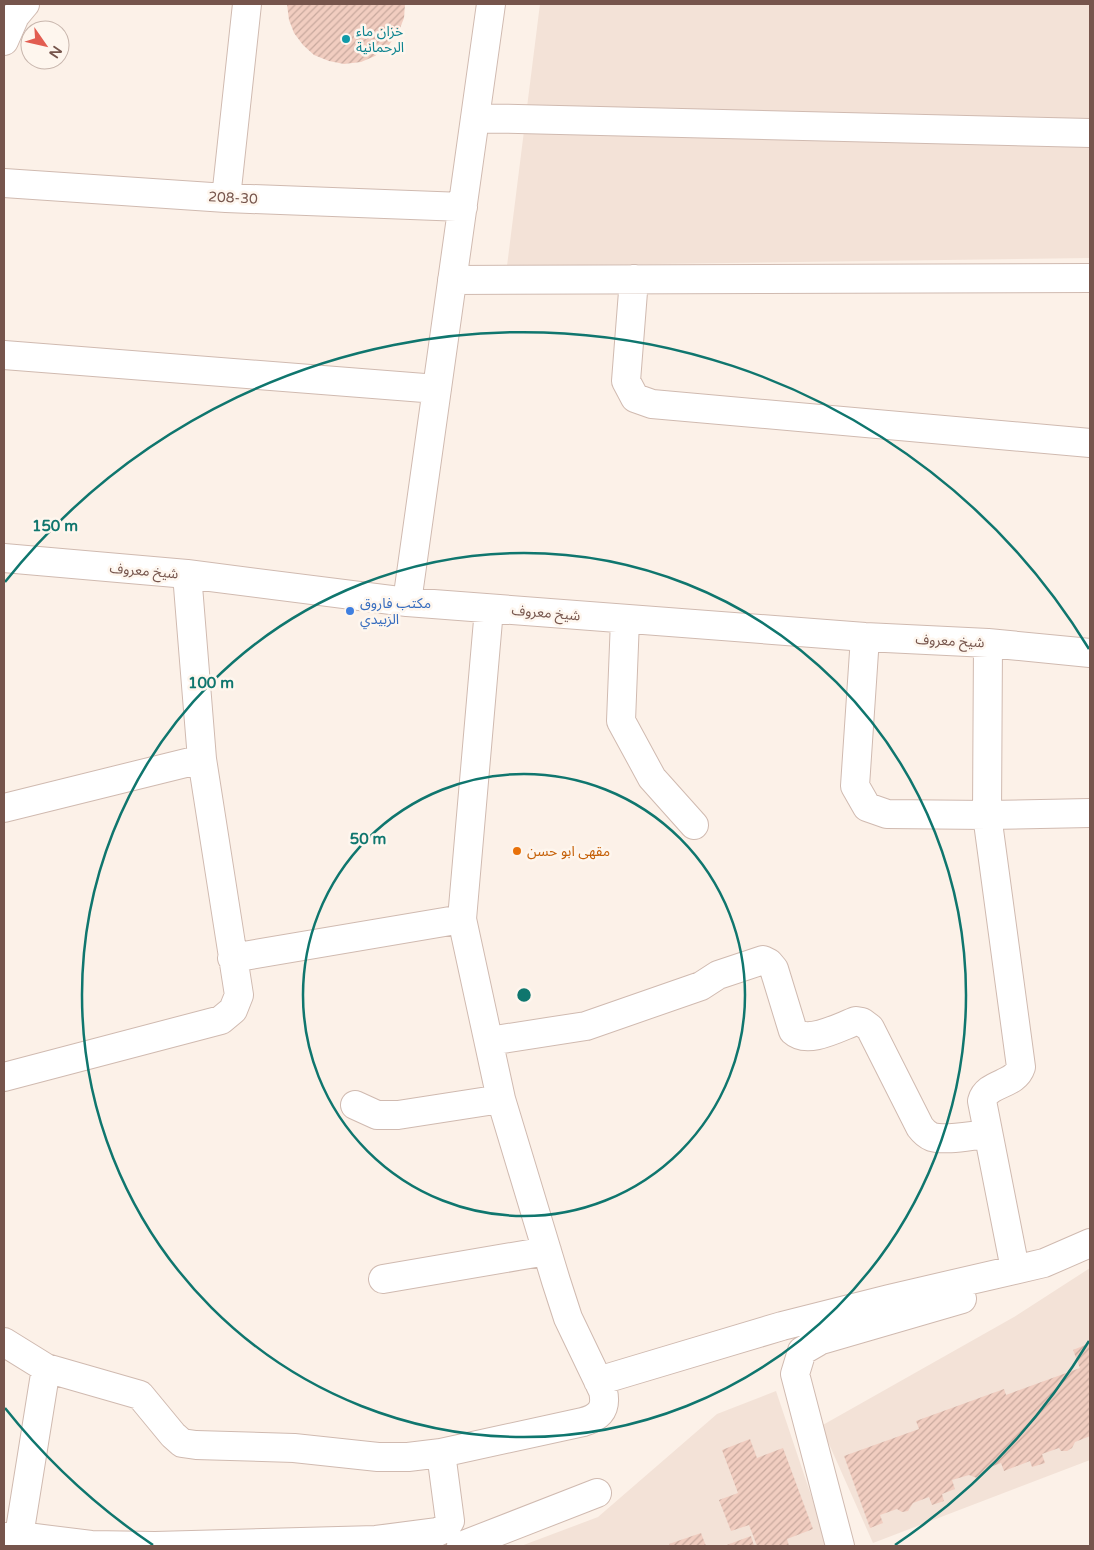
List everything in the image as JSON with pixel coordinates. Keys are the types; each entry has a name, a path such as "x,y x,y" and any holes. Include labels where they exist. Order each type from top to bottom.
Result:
{"street":[{"path":"4,41 15,16 25,4"},
{"path":"226,198 246,4"},
{"path":"407,602 491,4"},
{"path":"475,118 1090,133"},
{"name":"208-30","path":"4,184 226,198 462,207"},
{"path":"452,280 1090,278"},
{"path":"634,279 626,381 635,398 652,404 1090,443"},
{"path":"4,354 437,389"},
{"name":"شیخ معروف","path":"4,558 186,574 407,602 865,637 988,643 1090,653"},
{"path":"4,1077 221,1020 233,1010 239,995 202,760 186,574"},
{"path":"4,1342 46,1368 140,1395 172,1435 182,1442 196,1445 294,1448 378,1457 408,1458 441,1453 594,1419 601,1411 605,1402 598,1381 568,1318 501,1099 462,919 489,609"},
{"path":"625,620 621,721 652,778 694,825"},
{"path":"865,637 855,786 867,807 887,814 1090,813"},
{"path":"988,643 987,815 1020,1067 1015,1077 987,1091 983,1095 982,1101 1015,1269"},
{"path":"4,808 202,760"},
{"path":"232,958 462,919"},
{"path":"489,1041 586,1026 701,986 718,975 763,960 770,963 774,969 793,1031 798,1036 805,1038 815,1036 856,1021 862,1022 870,1028 924,1133 932,1137 988,1134"},
{"path":"355,1105 377,1115 398,1115 501,1099"},
{"path":"598,1381 782,1326 1044,1263 1090,1243"},
{"path":"383,1279 547,1251"},
{"path":"840,1546 795,1374 802,1351 821,1340 1020,1282 1068,1266 1090,1256"},
{"path":"46,1368 11,1536 91,1545 155,1546 376,1540 438,1532 446,1527 450,1520 441,1453"},
{"path":"461,1546 597,1493"}],"shaded area":[{"path":"540,4 1090,4 1090,258 507,266"},
{"path":"1090,1268 1090,1460 873,1543 821,1426 1014,1317"},
{"path":"776,1391 823,1531 826,1546 521,1546 598,1517 717,1414"}],"building":[{"name":"خزان ماء الرحمانية","path":"287,4 405,4 404,18 398,33 388,46 375,56 361,62 344,64 314,55 303,45 294,33 289,20"},
{"path":"1090,1343 1090,1436 1075,1442 1072,1448 1067,1451 1061,1451 1059,1448 1042,1454 1045,1463 1032,1467 1030,1461 1004,1471 1001,1463 985,1469 982,1475 977,1478 969,1475 952,1480 955,1489 942,1494 944,1501 932,1505 929,1497 913,1503 908,1511 902,1512 897,1509 880,1515 883,1523 870,1528 844,1456 919,1429 916,1421 1004,1389 1006,1395 1080,1368 1073,1350"},
{"path":"750,1439 757,1458 783,1448 813,1529 787,1539 789,1546 757,1546 749,1525 731,1531 719,1500 738,1493 722,1450"},
{"path":"701,1533 706,1546 670,1546 669,1544"},
{"path":"751,1536 754,1546 724,1546"}],"place":[{"name":"خزان ماء الرحمانية","path":"346,39"},
{"name":"مكتب فاروق الزبيدي","path":"350,611"},
{"name":"مقهى ابو حسن","path":"517,851"}]}
